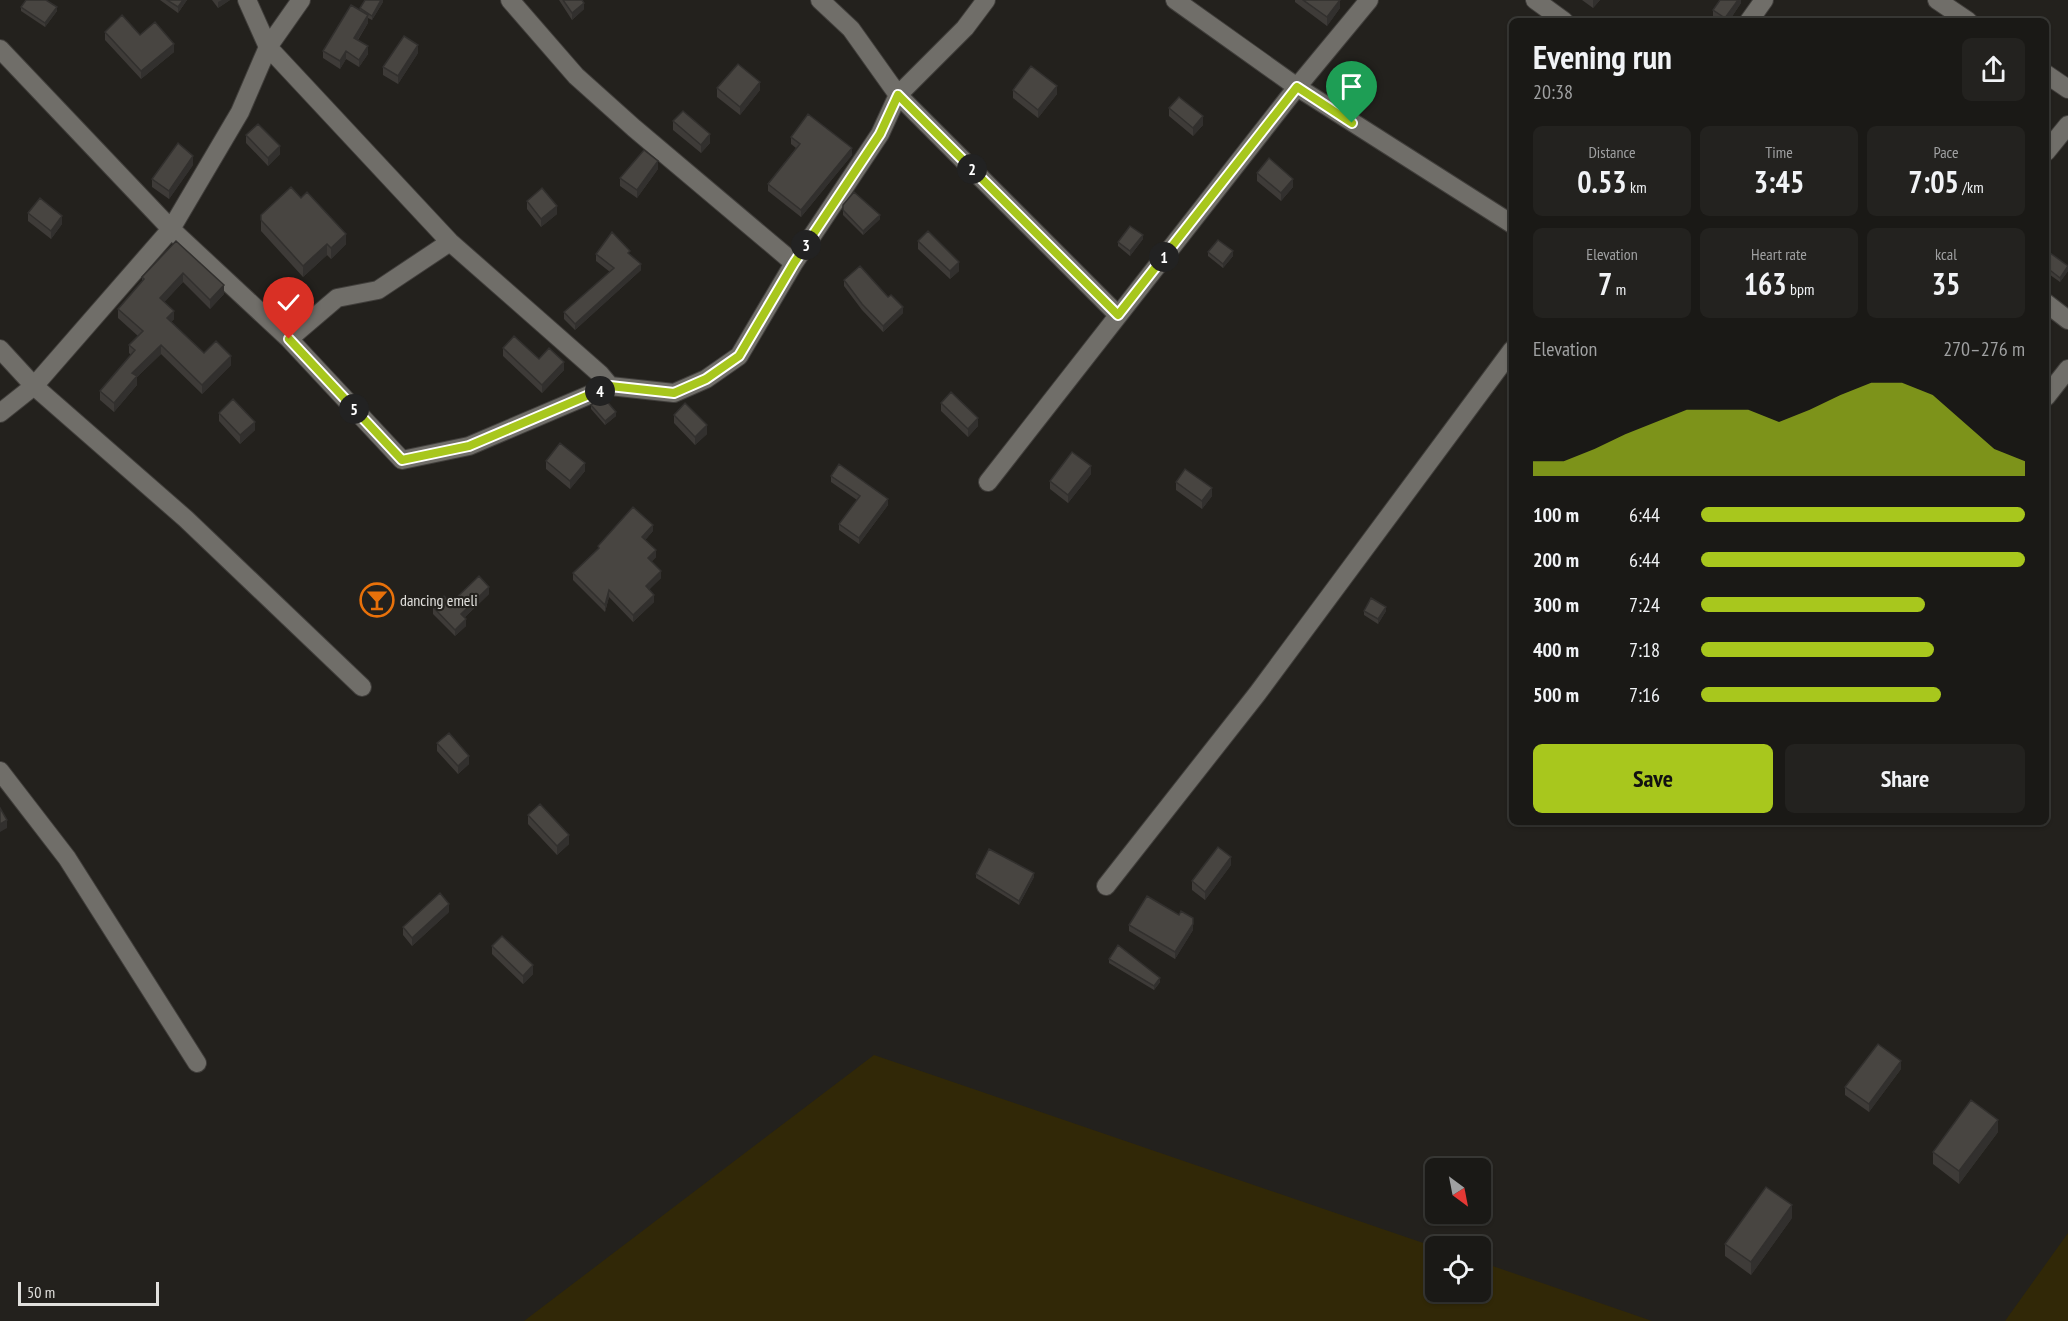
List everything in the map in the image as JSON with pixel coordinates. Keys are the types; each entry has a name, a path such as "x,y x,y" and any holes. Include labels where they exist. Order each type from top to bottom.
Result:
{"street":[{"path":"247,0 268,47 450,242 600,374 610,386"},
{"path":"0,413 34,386 171,229 240,112 268,47 301,0"},
{"path":"510,0 584,83 794,263"},
{"path":"820,0 851,29 898,95 1118,315"},
{"path":"0,49 171,229 289,339 402,460 469,446 610,386 674,393 706,379 739,356 794,263 880,134 898,95 965,28 987,0"},
{"path":"1175,0 1297,87 1509,222"},
{"path":"988,482 1297,87 1369,0"},
{"path":"1535,0 1560,18"},
{"path":"1751,18 1764,0"},
{"path":"1937,0 1964,18"},
{"path":"2049,76 2068,89"},
{"path":"2049,148 2068,125"},
{"path":"289,339 338,298 378,290 450,242"},
{"path":"2049,305 2068,320"},
{"path":"0,348 34,386 186,519 362,687"},
{"path":"1106,886 1257,694 1509,354"},
{"path":"2049,393 2068,369"},
{"path":"0,771 67,858 197,1063"}],"sand":[{"path":"874,1055 1425,1244 1425,1302 1491,1302 1491,1265 1652,1321 524,1321"},
{"path":"2068,1233 2068,1321 2005,1321"}],"building":[{"path":"26,0 46,0 57,7 45,23 21,7"},
{"path":"167,0 183,0 178,7"},
{"path":"365,0 381,0 372,16 360,8"},
{"path":"563,0 582,0 584,3 572,13"},
{"path":"1303,0 1340,0 1327,17"},
{"path":"1720,0 1738,0 1725,18 1713,10"},
{"path":"351,5 368,15 354,38 368,46 359,60 346,51 340,61 323,51"},
{"path":"122,15 140,35 155,22 174,44 141,71 105,32"},
{"path":"404,36 418,45 398,76 383,67"},
{"path":"738,64 760,82 740,107 717,88"},
{"path":"1031,66 1057,86 1038,110 1013,90"},
{"path":"1341,79 1363,94 1355,106 1333,91"},
{"path":"1179,97 1203,116 1193,128 1169,108"},
{"path":"683,111 710,134 701,145 673,121"},
{"path":"808,114 852,148 801,210 768,184 800,144 791,137"},
{"path":"258,124 280,146 268,158 246,135"},
{"path":"178,143 193,156 169,191 152,179"},
{"path":"644,150 658,161 637,190 620,178"},
{"path":"1269,158 1293,179 1281,193 1257,173"},
{"path":"291,187 301,198 307,192 346,234 331,248 327,244 303,266 261,220 261,215"},
{"path":"542,188 557,206 541,219 527,201"},
{"path":"854,192 880,215 863,231 843,210 843,205"},
{"path":"40,198 62,216 51,231 28,213"},
{"path":"1130,226 1143,235 1130,251 1118,242"},
{"path":"928,231 959,262 950,271 918,241"},
{"path":"612,232 630,251 628,253 641,264 575,324 564,312 614,268 596,254"},
{"path":"1218,240 1233,251 1223,264 1208,252"},
{"path":"176,241 224,285 210,300 183,273 160,298 174,311 167,318 204,353 216,341 231,356 202,385 161,345 132,373 137,376 114,403 100,391 135,350 129,345 143,331 118,309 144,279 142,277"},
{"path":"2049,252 2068,266 2060,278 2049,269"},
{"path":"860,266 888,297 891,295 903,307 883,326 844,280"},
{"path":"514,336 539,359 549,348 564,362 542,385 503,348"},
{"path":"951,392 978,418 968,429 941,403"},
{"path":"603,397 616,412 605,421 591,405"},
{"path":"233,399 255,422 240,435 219,413"},
{"path":"685,403 707,425 695,437 674,415"},
{"path":"560,443 585,463 570,481 546,461"},
{"path":"1072,452 1091,466 1068,495 1050,481"},
{"path":"839,464 888,499 859,538 839,524 860,496 831,476"},
{"path":"1185,469 1212,488 1202,501 1176,482"},
{"path":"633,507 653,525 642,537 656,550 648,558 661,571 646,586 654,595 633,615 609,590 605,605 573,573 599,548 598,546"},
{"path":"479,576 489,587 461,614 466,619 455,630 433,607 444,596 451,603"},
{"path":"1371,598 1386,607 1378,619 1364,611"},
{"path":"449,733 469,756 458,766 437,743"},
{"path":"540,804 569,835 557,846 528,815"},
{"path":"0,808 7,820 0,824"},
{"path":"1218,847 1231,857 1205,892 1192,881"},
{"path":"989,849 1034,873 1019,901 976,874"},
{"path":"440,893 449,904 412,938 403,927"},
{"path":"1147,896 1179,915 1181,911 1193,918 1193,924 1175,952 1129,925"},
{"path":"502,936 533,965 523,976 492,946"},
{"path":"1118,945 1160,978 1154,986 1109,959"},
{"path":"1878,1044 1901,1061 1869,1104 1845,1087"},
{"path":"1971,1100 1998,1120 1959,1171 1933,1152"},
{"path":"1766,1187 1792,1205 1751,1262 1725,1244"}],"place":[{"name":"dancing emeli","path":"377,600"}],"route":[{"path":"289,339 402,460 469,446 610,386 674,393 706,379 739,356 794,263 880,134 898,95 1118,315 1297,87 1352,123"}]}
